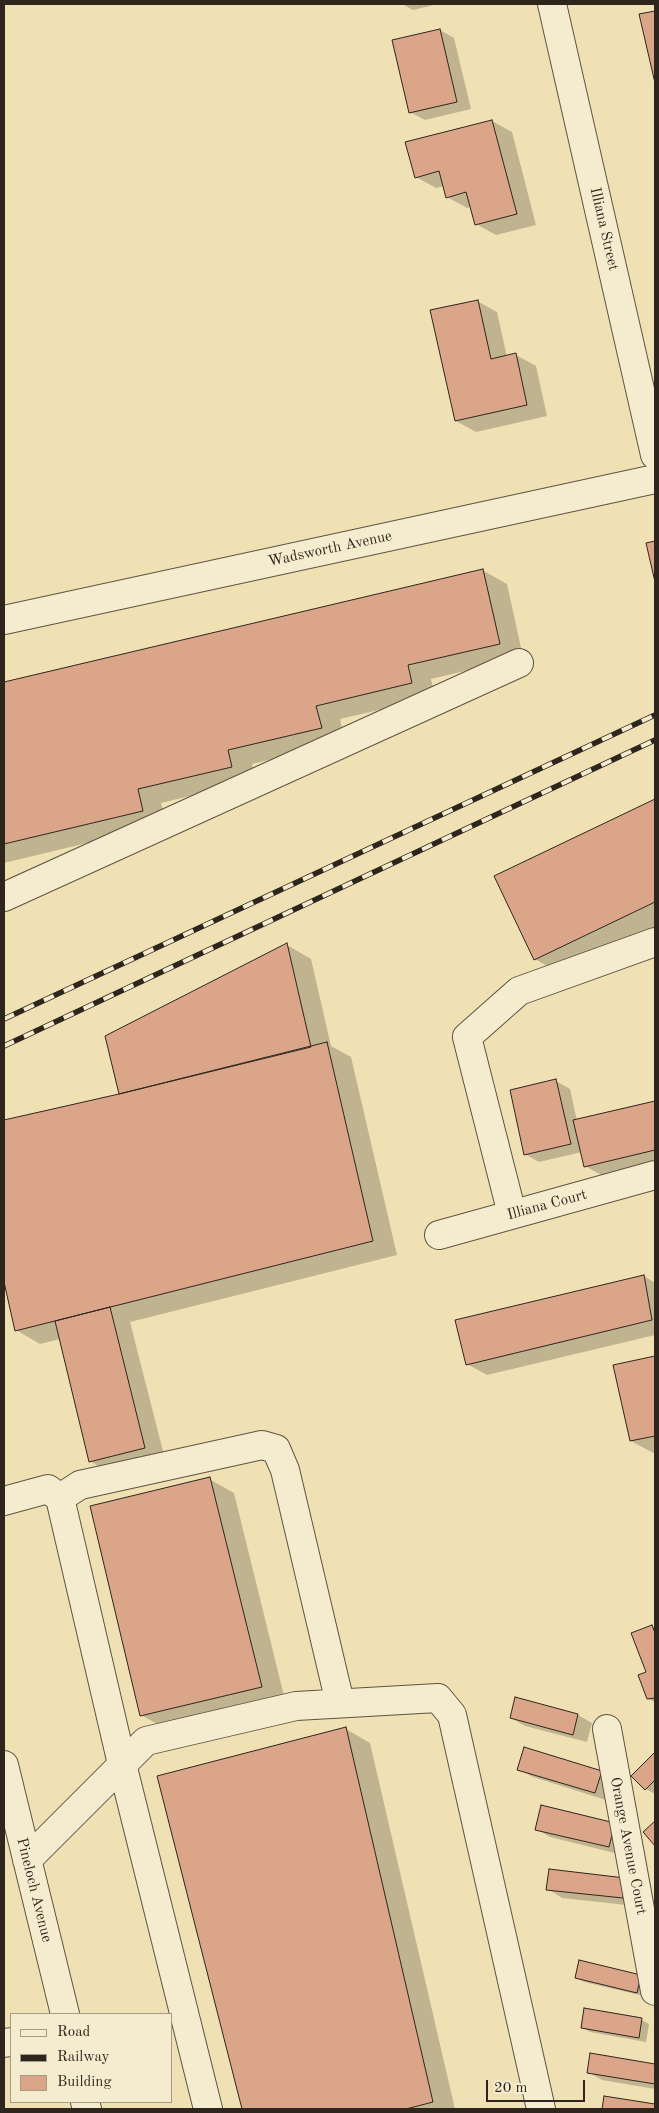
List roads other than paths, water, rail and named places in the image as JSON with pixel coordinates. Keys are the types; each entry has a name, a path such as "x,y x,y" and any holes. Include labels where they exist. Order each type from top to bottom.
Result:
{"street":[{"name":"Illiana Street","path":"552,4 655,455"},
{"name":"Wadsworth Avenue","path":"4,620 655,479"},
{"path":"4,897 519,663"},
{"path":"512,1214 467,1037 519,992 655,942"},
{"name":"Illiana Court","path":"439,1235 655,1175"},
{"path":"60,1498 80,1486 262,1445 276,1449 286,1470 340,1703"},
{"path":"4,1501 48,1489 60,1498 122,1764 208,2109"},
{"path":"27,1860 146,1741 296,1706 438,1698 452,1715 542,2109"},
{"name":"Orange Avenue Court","path":"607,1729 655,1992"},
{"name":"Pineloch Avenue","path":"4,1765 65,2013"}],"railway":[{"path":"4,1019 655,715"},
{"path":"4,1046 655,740"}]}
